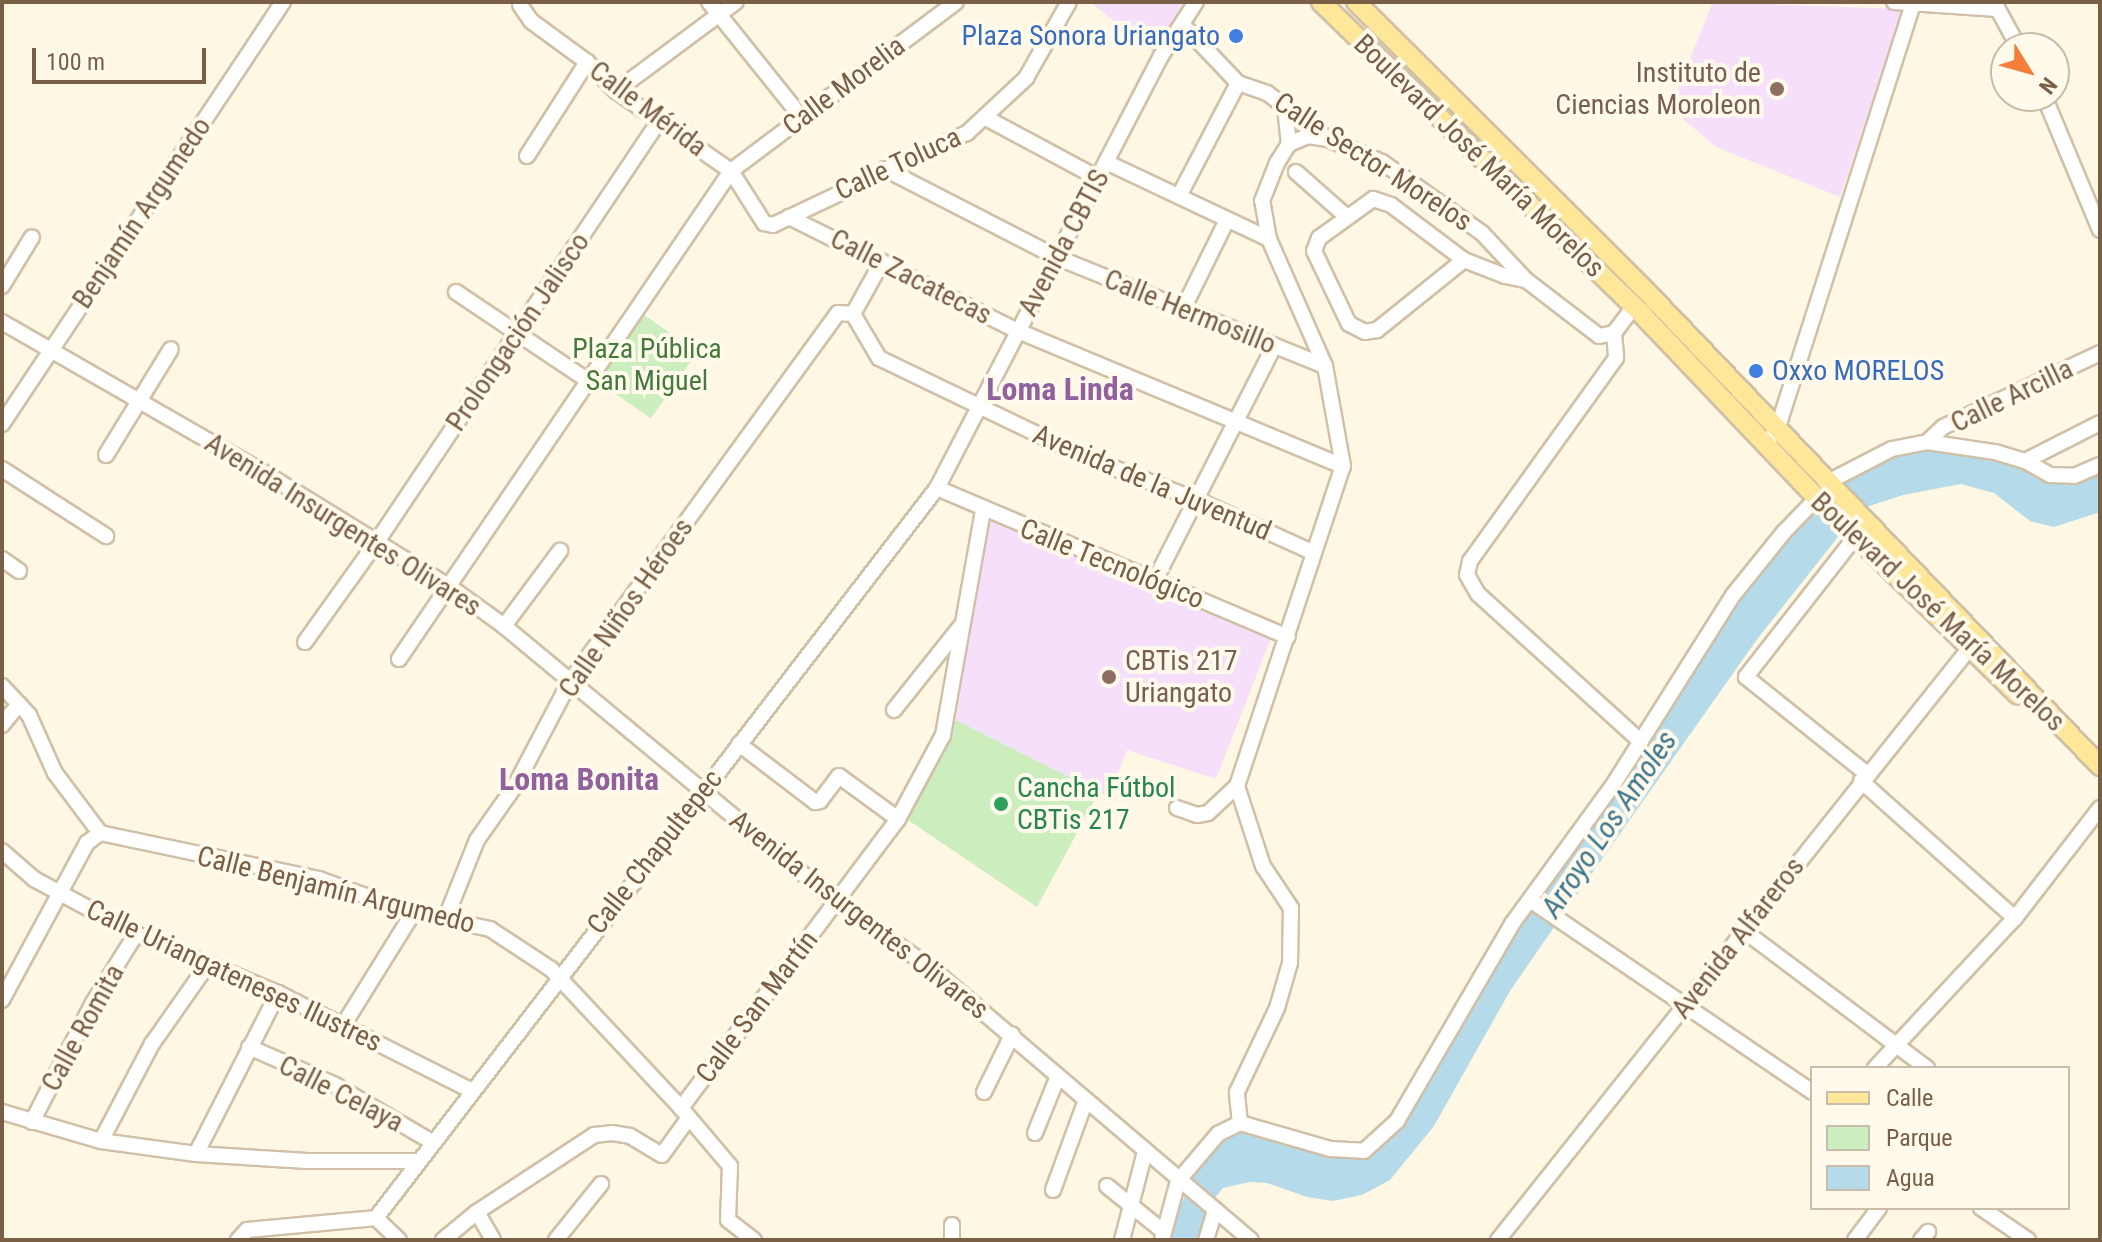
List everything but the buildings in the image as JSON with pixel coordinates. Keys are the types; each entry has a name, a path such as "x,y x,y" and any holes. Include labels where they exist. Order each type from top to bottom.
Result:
{"main road":[{"name":"Boulevard José María Morelos","path":"1321,2 1771,437 1855,528 1974,642 2051,725 2070,737 2100,766"},
{"name":"Boulevard José María Morelos","path":"1356,2 1647,292 1771,437"}],"street":[{"name":"Benjamín Argumedo","path":"2,424 283,2"},
{"path":"709,2 802,118"},
{"path":"616,91 736,2"},
{"name":"Calle Morelia","path":"399,659 731,171 956,2"},
{"name":"Calle Toluca","path":"764,223 773,225 885,169 967,133 1026,78 1069,2"},
{"name":"Avenida CBTIS","path":"937,488 1106,162 1196,2"},
{"path":"1894,2 1996,6 2010,32"},
{"name":"Calle Mérida","path":"519,3 531,21 587,62 616,91 731,171 764,223"},
{"path":"1771,437 1913,3"},
{"name":"Calle Sector Morelos","path":"1182,24 1238,83 1267,93 1328,139 1382,162 1482,233 1526,280 1599,336 1614,333"},
{"path":"527,156 587,62"},
{"path":"1179,196 1238,83"},
{"path":"1177,808 1197,815 1208,813 1237,786 1343,466 1325,366 1269,239 1262,201 1289,144 1285,107"},
{"path":"2051,112 2100,230"},
{"path":"986,118 1098,178"},
{"name":"Prolongación Jalisco","path":"305,642 376,543 659,121"},
{"path":"1289,144 1308,136 1328,139"},
{"path":"1106,162 1226,222 1269,239"},
{"name":"Calle Hermosillo","path":"885,169 1056,257 1325,366"},
{"path":"1296,172 1347,217"},
{"path":"1464,260 1377,330 1365,332 1349,324 1314,251 1319,238 1373,199 1391,205 1464,260 1505,276 1526,280"},
{"name":"Calle Zacatecas","path":"789,217 1018,331 1343,466"},
{"path":"1184,307 1226,222"},
{"path":"2,286 32,237"},
{"name":"Calle Niños Héroes","path":"445,920 477,840 515,786 569,683 882,262"},
{"path":"456,292 587,380"},
{"path":"1634,306 1614,333 1616,358 1470,561 1467,575 1478,594 1639,740"},
{"name":"Avenida de la Juventud","path":"846,314 879,358 1083,456 1197,500 1312,552"},
{"name":"Avenida Insurgentes Olivares","path":"2,322 268,475 450,587 504,626 701,793 836,902 930,967 1212,1209"},
{"path":"1155,580 1238,423 1274,346"},
{"path":"106,455 171,349"},
{"name":"Calle Arcilla","path":"1927,442 1943,427 2100,353"},
{"path":"2025,461 2100,423"},
{"path":"1107,1186 1163,1236 1180,1183 1218,1134 1240,1123 1330,1149 1364,1151 1381,1139 1397,1121 1512,924 1532,901 1615,782 1734,594 1784,532 1824,493 1892,449 1927,442 1966,446 2025,461 2050,475 2074,476 2100,465"},
{"path":"2,469 106,536"},
{"name":"Calle Tecnológico","path":"937,488 1288,637"},
{"name":"Calle Chapultepec","path":"376,1218 937,488"},
{"name":"Calle San Martín","path":"477,1212 594,1135 612,1133 630,1136 662,1155 684,1114 898,819 943,735 983,510"},
{"path":"1855,528 1746,677 1864,778 2015,918"},
{"path":"504,626 560,551"},
{"path":"2,559 19,571"},
{"path":"894,710 963,623"},
{"name":"Avenida Alfareros","path":"1498,1240 1974,642"},
{"path":"2,686 29,715 55,773 100,833 87,843 2,1000"},
{"path":"2,725 19,704"},
{"path":"739,744 815,802 820,801 839,776 898,819"},
{"path":"1237,786 1263,866 1291,908 1290,963 1277,1008 1237,1092 1240,1123"},
{"path":"1877,1066 2015,918 2100,808"},
{"name":"Calle Benjamín Argumedo","path":"100,833 319,879 413,913 490,929 559,976 730,1166 728,1220 754,1240"},
{"name":"Calle Uriangateneses Ilustres","path":"2,851 34,879 136,934 278,993 472,1091"},
{"path":"1532,901 1810,1091"},
{"path":"344,1024 413,913"},
{"path":"1743,930 1924,1066"},
{"name":"Calle Romita","path":"32,1122 93,1003 136,934"},
{"path":"101,1141 152,1044 208,964"},
{"path":"196,1154 278,993"},
{"path":"984,1092 1012,1035"},
{"name":"Calle Celaya","path":"249,1047 335,1085 432,1142"},
{"path":"1035,1133 1058,1076"},
{"path":"1053,1190 1086,1100"},
{"path":"2,1112 101,1141 196,1154 307,1161 417,1161"},
{"path":"1122,1240 1145,1152"},
{"path":"556,1240 601,1184"},
{"path":"1206,1240 1212,1209 1251,1240"},
{"path":"1855,1240 1878,1210"},
{"path":"1984,1210 2023,1239"},
{"path":"443,1240 477,1212 493,1240"},
{"path":"242,1235 376,1218 399,1240"}],"shaded area":[{"path":"1090,2 1184,2 1153,52"},
{"name":"Instituto de Ciencias Moroleon","path":"1713,2 1902,9 1840,197 1716,147 1670,108"},
{"name":"CBTis 217 Uriangato","path":"986,515 1273,633 1216,779 1127,750 1109,797 956,720"}],"green space":[{"name":"Plaza Pública San Miguel","path":"640,312 697,352 651,419 594,378"},
{"name":"Cancha Fútbol CBTis 217","path":"956,720 1099,792 1037,907 902,816"}],"water":[{"name":"Arroyo Los Amoles","path":"1914,447 1992,454 2049,477 2100,468 2100,512 2054,527 2030,521 1994,493 1961,484 1903,495 1860,509 1758,638 1550,933 1510,991 1434,1126 1390,1180 1362,1195 1333,1201 1307,1197 1267,1183 1250,1182 1223,1188 1208,1206 1199,1240 1166,1240 1199,1163 1219,1138 1241,1128 1365,1158 1384,1146 1480,989 1764,559 1857,467"}],"place":[{"name":"Plaza Sonora Uriangato","path":"1236,36"},
{"name":"Instituto de Ciencias Moroleon","path":"1777,89"},
{"name":"Oxxo MORELOS","path":"1756,371"},
{"name":"CBTis 217 Uriangato","path":"1109,677"},
{"name":"Cancha Fútbol CBTis 217","path":"1001,804"}],"district":[{"name":"Loma Linda","path":"1060,389"},
{"name":"Loma Bonita","path":"579,779"}]}
